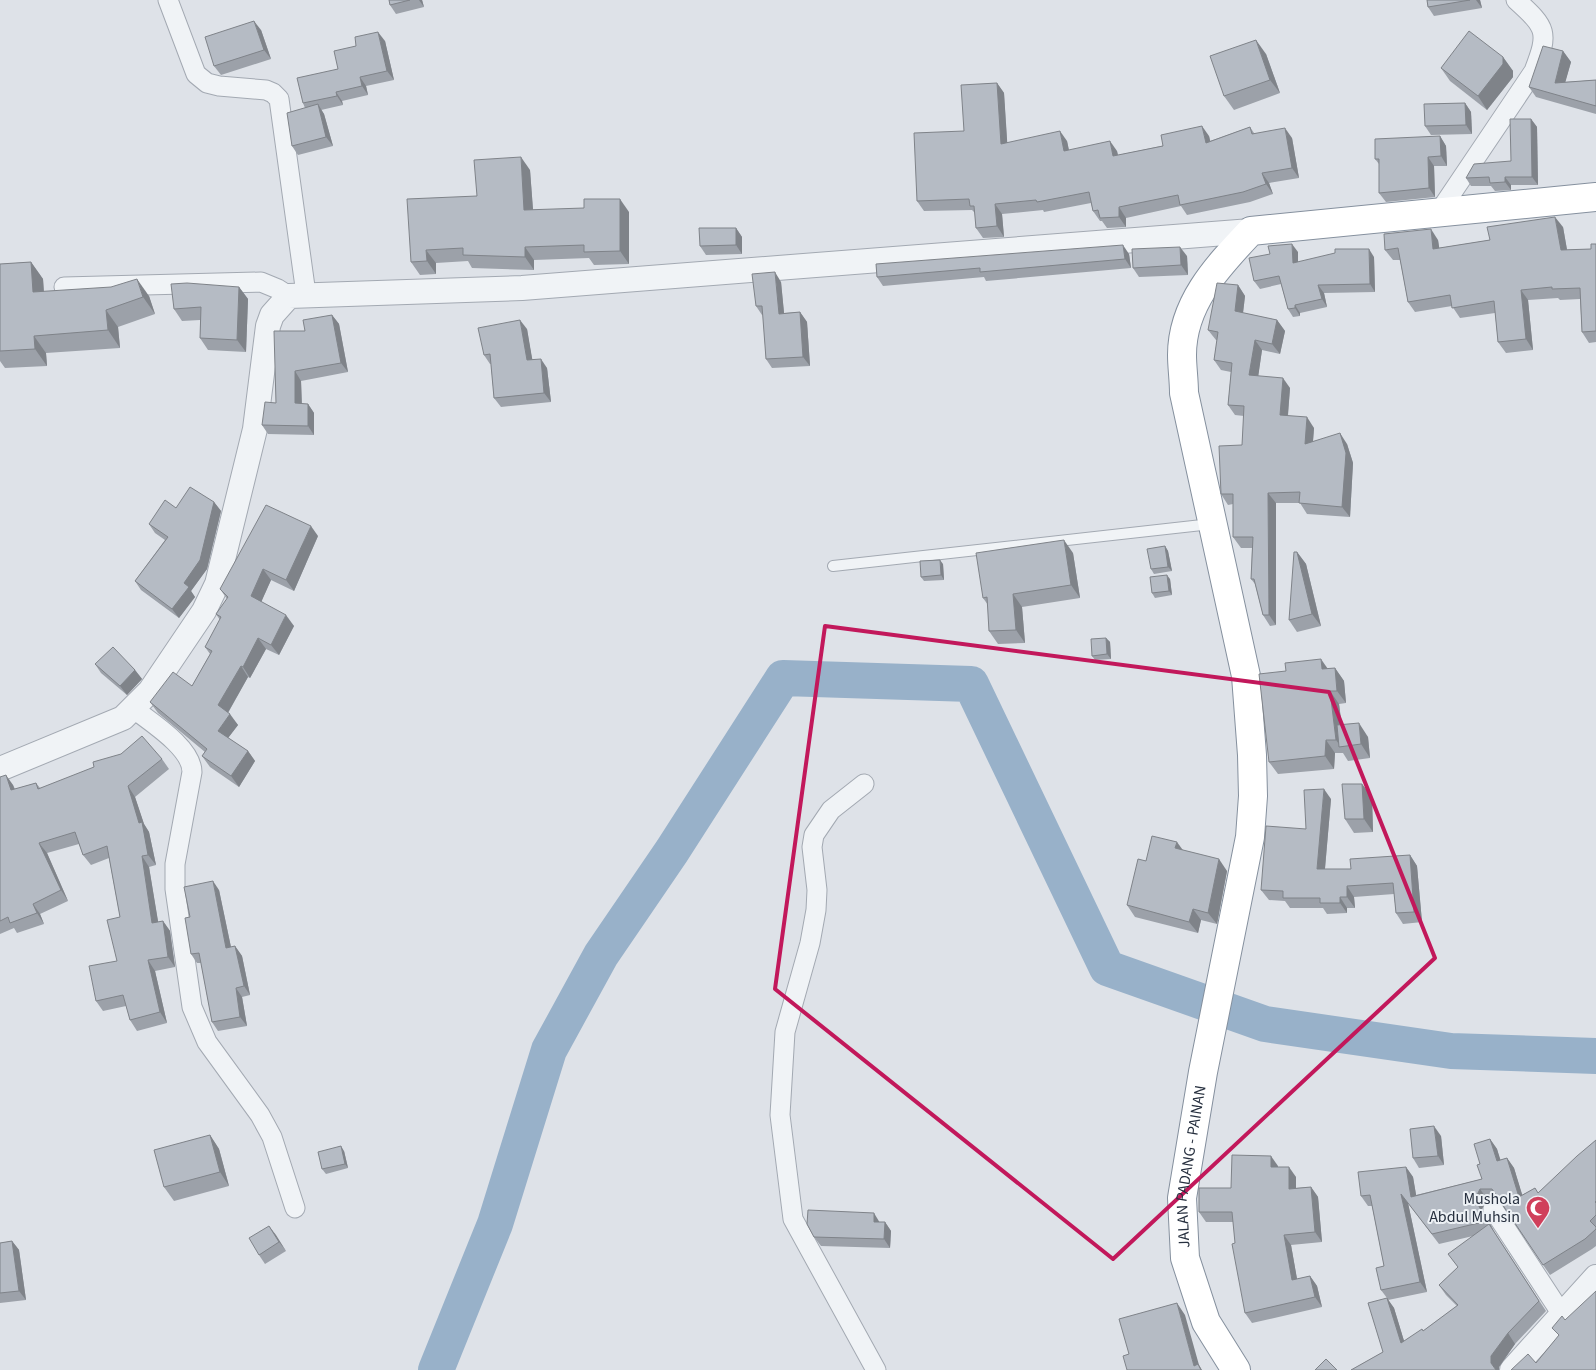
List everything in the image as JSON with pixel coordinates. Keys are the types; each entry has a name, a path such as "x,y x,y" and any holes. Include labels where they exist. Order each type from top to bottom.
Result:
{"highway":[{"path":"1251,230 1596,197"},
{"name":"JALAN PADANG - PAINAN","path":"1236,1370 1206,1322 1185,1258 1182,1198 1203,1072 1250,837 1253,796 1252,755 1246,676 1184,393 1182,353 1187,322 1199,292 1251,230"}],"street":[{"path":"168,0 196,74 207,83 266,90 273,93 279,99 297,295"},
{"path":"1439,212 1534,71 1544,45 1543,30 1516,0"},
{"path":"64,287 261,282 297,295 522,288 1251,230"},
{"path":"0,769 109,724 134,709 150,691 204,611 217,584 256,429 268,326 272,315 297,295"},
{"path":"134,709 178,745 190,759 192,772 175,864 175,889 192,1007 207,1042 260,1115 272,1137 296,1208"},
{"path":"864,784 831,810 814,834 812,847 817,890 816,910 810,943 785,1032 780,1115 793,1219 876,1370"},
{"path":"1493,1209 1563,1316"},
{"path":"1512,1370 1563,1316 1596,1277"}],"lane":[{"path":"833,566 1212,524"}],"highlighted area":[{"path":"825,626 1329,692 1435,958 1113,1259 775,989"}],"building":[{"path":"389,0 410,0 390,5"},
{"path":"1427,0 1470,0 1428,7"},
{"path":"254,21 264,50 214,66 205,37"},
{"path":"1469,31 1503,57 1503,64 1478,96 1441,68"},
{"path":"378,32 387,71 360,77 362,86 336,92 337,96 303,103 297,78 338,69 334,51 356,46 355,37"},
{"path":"1256,40 1270,80 1224,96 1210,56"},
{"path":"1543,46 1563,51 1555,83 1596,80 1596,106 1529,87"},
{"path":"997,83 1001,144 1060,131 1064,151 1110,141 1113,156 1163,146 1161,135 1202,126 1206,143 1250,127 1252,134 1285,128 1292,168 1262,173 1266,184 1243,192 1180,205 1178,195 1119,207 1119,217 1100,218 1098,210 1093,211 1089,192 1037,202 1036,200 995,204 997,226 976,228 974,206 970,206 969,199 917,201 914,133 964,131 961,85"},
{"path":"1465,103 1466,125 1425,126 1424,104"},
{"path":"318,104 326,137 292,146 287,113"},
{"path":"1510,119 1531,119 1532,177 1505,177 1505,182 1490,183 1489,177 1466,178 1474,164 1511,161"},
{"path":"1440,136 1441,156 1428,157 1429,188 1379,193 1379,159 1375,159 1375,139"},
{"path":"521,157 524,210 584,208 584,199 620,199 620,251 584,252 584,245 525,247 525,257 463,255 463,248 426,250 427,261 411,262 407,199 477,196 474,160"},
{"path":"1555,217 1561,250 1591,249 1591,244 1596,244 1596,331 1582,332 1580,288 1552,289 1552,287 1521,290 1526,339 1498,342 1494,301 1452,308 1450,295 1408,302 1398,248 1385,250 1384,234 1431,229 1433,249 1490,240 1487,227"},
{"path":"699,228 736,228 736,245 700,246"},
{"path":"1292,244 1293,263 1335,253 1335,249 1369,249 1370,284 1318,285 1322,299 1295,305 1295,308 1288,309 1279,276 1254,281 1249,258 1270,254 1268,246"},
{"path":"1123,245 1125,259 980,272 980,268 877,277 876,264"},
{"path":"1180,247 1181,265 1133,268 1132,249"},
{"path":"31,262 33,292 111,287 137,279 143,297 106,310 108,330 34,336 35,349 0,351 0,264"},
{"path":"775,272 779,314 800,312 803,357 766,359 762,306 756,306 752,274"},
{"path":"187,283 239,287 237,340 200,338 201,307 174,309 171,284"},
{"path":"1217,283 1238,285 1235,311 1277,320 1272,344 1255,340 1249,375 1283,378 1280,415 1307,417 1305,444 1340,433 1346,453 1342,507 1299,503 1300,492 1268,493 1269,615 1263,615 1254,579 1251,579 1253,537 1233,537 1233,494 1221,494 1219,446 1242,445 1244,406 1228,405 1232,363 1214,360 1218,332 1208,330"},
{"path":"332,315 341,363 295,371 295,403 308,404 308,426 262,425 265,402 276,403 274,331 305,331 303,320"},
{"path":"520,320 527,360 541,359 544,393 494,398 490,354 484,355 478,328"},
{"path":"190,487 214,502 200,560 184,583 189,587 172,609 135,581 168,537 149,524 165,500 176,508"},
{"path":"266,505 311,526 286,580 263,569 251,596 286,615 271,645 258,638 243,667 241,666 218,705 230,714 218,731 248,751 231,776 202,756 207,749 150,702 173,672 192,686 212,651 205,647 221,617 216,614 228,597 220,589"},
{"path":"1064,540 1071,585 1013,594 1016,630 989,631 987,597 983,598 976,553"},
{"path":"1165,546 1168,567 1151,569 1147,549"},
{"path":"1294,552 1297,552 1312,614 1289,620"},
{"path":"940,560 941,575 921,577 920,561"},
{"path":"1167,575 1169,591 1152,593 1150,577"},
{"path":"1106,638 1107,654 1092,656 1091,639"},
{"path":"113,647 135,670 120,686 95,664"},
{"path":"1321,659 1322,669 1335,668 1337,691 1330,691 1336,740 1326,740 1325,756 1269,762 1259,674 1286,671 1285,663"},
{"path":"1359,723 1361,744 1339,747 1337,725"},
{"path":"142,736 162,759 128,786 139,823 142,822 148,855 142,856 152,923 163,921 168,957 148,960 160,1012 130,1020 123,995 96,1001 89,966 117,961 107,920 120,917 107,846 83,855 75,832 39,843 61,890 33,904 37,913 10,923 8,917 0,921 0,777 6,775 11,790 36,783 38,789 94,767 93,762 121,754"},
{"path":"1342,784 1362,784 1364,819 1345,819"},
{"path":"1324,789 1317,869 1351,869 1350,859 1410,855 1414,912 1396,913 1393,883 1347,886 1347,897 1340,897 1340,903 1320,903 1320,898 1283,898 1283,891 1261,890 1266,826 1306,829 1304,790"},
{"path":"1152,836 1177,842 1175,848 1219,859 1208,913 1193,909 1189,922 1127,905 1138,859 1146,861"},
{"path":"213,881 226,948 235,946 244,986 236,988 240,1017 212,1022 199,953 191,954 185,918 190,917 184,887"},
{"path":"1434,1126 1438,1156 1413,1158 1410,1129"},
{"path":"210,1135 220,1172 164,1187 154,1150"},
{"path":"1490,1139 1497,1161 1507,1158 1519,1197 1535,1188 1538,1193 1596,1140 1596,1215 1590,1221 1596,1229 1585,1239 1543,1265 1492,1189 1480,1189 1475,1199 1487,1221 1432,1234 1401,1194 1420,1282 1381,1290 1376,1268 1384,1266 1370,1195 1361,1196 1358,1172 1406,1167 1411,1197 1482,1179 1477,1165 1480,1164 1474,1144"},
{"path":"341,1146 345,1164 322,1169 318,1152"},
{"path":"1232,1155 1271,1156 1271,1167 1289,1167 1289,1189 1311,1187 1315,1232 1284,1235 1292,1280 1310,1276 1315,1297 1245,1313 1232,1244 1235,1243 1232,1212 1199,1212 1199,1188 1231,1188"},
{"path":"808,1210 874,1213 874,1222 885,1222 884,1239 814,1237 807,1224"},
{"path":"1489,1224 1539,1301 1508,1333 1491,1356 1491,1363 1496,1370 1351,1370 1383,1352 1368,1303 1387,1298 1401,1343 1422,1329 1423,1331 1458,1305 1439,1285 1458,1267 1448,1254"},
{"path":"269,1226 279,1242 259,1255 249,1238"},
{"path":"12,1241 19,1291 0,1293 0,1243"},
{"path":"1596,1291 1596,1370 1511,1370 1528,1354 1536,1363 1559,1335 1552,1328 1562,1316 1565,1320"},
{"path":"1177,1303 1194,1366 1198,1364 1201,1370 1127,1370 1123,1356 1129,1354 1119,1319"},
{"path":"1326,1359 1337,1370 1315,1370"}],"waterway":[{"path":"436,1370 495,1224 549,1050 601,955 672,851 783,678 971,684 1107,968 1265,1024 1451,1051 1596,1056"}],"place":[{"name":"Mushola Abdul Muhsin","path":"1538,1229"}]}
